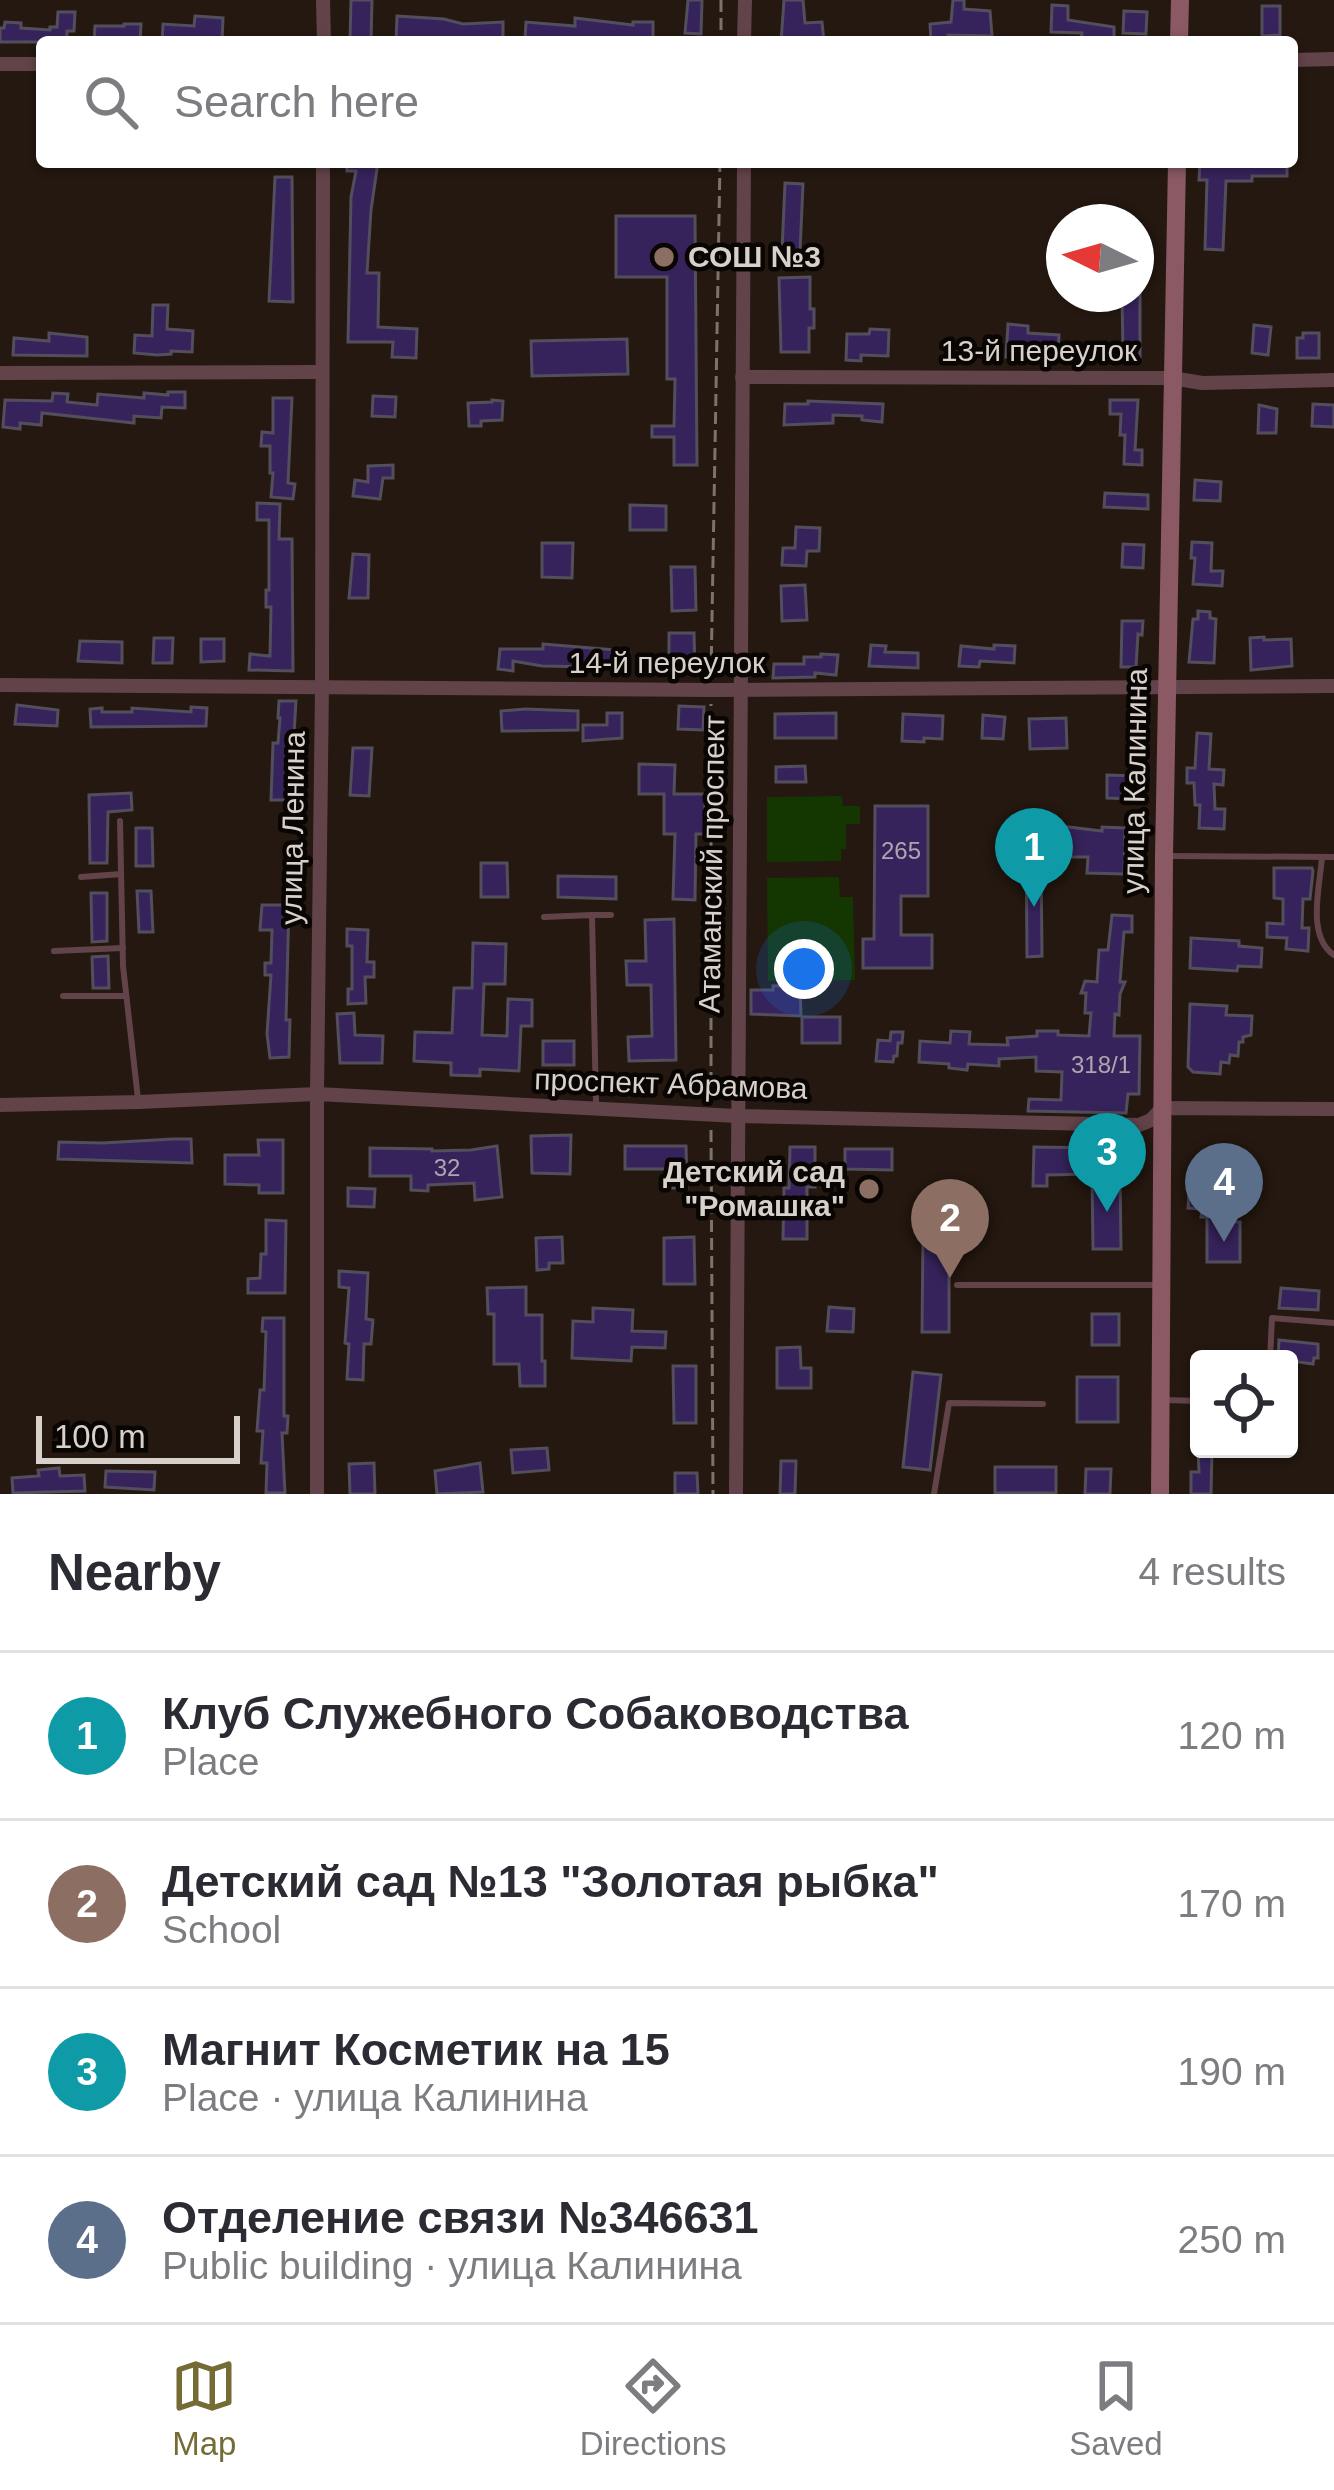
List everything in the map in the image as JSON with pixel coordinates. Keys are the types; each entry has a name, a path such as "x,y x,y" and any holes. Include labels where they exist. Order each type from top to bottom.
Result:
{"main road":[{"path":"1179,36 1180,0"},
{"name":"улица Калинина","path":"1160,1494 1164,856 1177,168"}],"street":[{"path":"323,0 324,36"},
{"path":"744,36 745,0"},
{"path":"1298,60 1334,59"},
{"path":"0,64 36,64"},
{"name":"улица Ленина","path":"317,1494 323,168"},
{"name":"Атаманский проспект","path":"736,1494 744,168"},
{"path":"0,374 321,373"},
{"name":"13-й переулок","path":"742,376 1172,378 1202,383 1334,380"},
{"name":"14-й переулок","path":"0,685 711,690 1334,686"},
{"name":"проспект Абрамова","path":"0,1105 316,1094 736,1115 1139,1125 1162,1108 1334,1109"}],"lane":[{"path":"120,820 126,996 139,1102"},
{"path":"1164,856 1334,857"},
{"path":"1322,856 1317,929 1325,949 1334,955"},
{"path":"81,877 121,874"},
{"path":"592,915 596,1108"},
{"path":"544,917 611,915"},
{"path":"54,951 123,948"},
{"path":"63,996 126,996"},
{"path":"957,1285 1160,1285"},
{"path":"1270,1350 1272,1318 1334,1322"},
{"path":"1160,1400 1190,1401"},
{"path":"934,1494 949,1403 1043,1404"}],"path":[{"path":"721,0 721,36"},
{"path":"712,1494 711,690 719,168"}],"green space":[{"path":"842,796 843,806 860,806 860,824 846,824 841,861 767,862 767,797"},
{"path":"839,877 840,897 853,897 855,980 768,981 767,878"}],"building":[{"path":"351,0 372,0 371,36 350,36"},
{"path":"688,0 702,0 701,34 685,33"},
{"path":"784,0 803,0 805,23 822,22 823,36 781,36"},
{"path":"953,0 964,0 964,9 990,11 992,36 931,36 930,24 951,22"},
{"path":"1052,5 1068,6 1068,20 1114,27 1114,36 1051,32"},
{"path":"1262,6 1280,6 1280,35 1262,36"},
{"path":"1124,11 1147,12 1146,34 1123,33"},
{"path":"58,12 75,12 74,31 67,31 67,36 0,42 5,22 21,23 21,28 57,27"},
{"path":"195,16 223,18 222,36 162,36 163,24 194,26"},
{"path":"397,16 463,24 503,22 503,36 396,36"},
{"path":"575,18 633,25 653,22 653,36 525,36 526,22 575,26"},
{"path":"141,24 140,36 94,36 95,26"},
{"path":"377,168 367,273 379,273 378,327 417,329 416,358 392,357 393,342 348,342 351,197 356,171 347,171"},
{"path":"1200,168 1287,168 1287,176 1226,181 1223,250 1205,249 1207,180 1199,180"},
{"path":"275,177 292,177 293,302 269,301"},
{"path":"785,183 803,184 800,252 782,251"},
{"name":"СОШ №3","path":"616,216 695,216 697,465 674,465 674,437 652,437 652,426 674,426 675,379 667,379 667,277 616,277"},
{"path":"810,277 814,328 809,328 809,352 781,352 779,278"},
{"path":"153,305 168,305 167,329 193,331 192,352 134,353 135,335 152,336"},
{"path":"1122,312 1140,312 1140,357 1123,357"},
{"path":"1008,324 1028,326 1028,333 1059,335 1058,354 1027,352 1026,358 1006,357"},
{"path":"1254,325 1271,327 1268,355 1252,353"},
{"path":"870,329 889,330 888,356 846,360 847,334 869,334"},
{"path":"49,333 87,337 87,356 13,355 14,338 49,341"},
{"path":"1303,333 1319,333 1319,358 1297,358 1297,338 1303,338"},
{"path":"627,339 628,374 532,376 531,341"},
{"path":"185,392 185,408 162,407 161,418 134,416 134,423 42,413 41,425 3,427 5,400 52,401 53,393 68,394 67,402 97,405 98,394 144,398 144,393"},
{"path":"373,396 396,397 395,417 372,416"},
{"path":"273,398 292,398 288,483 295,484 293,499 271,497 270,446 261,446 262,432 273,433"},
{"path":"1110,400 1138,400 1135,450 1142,450 1142,465 1124,464 1121,414 1110,414"},
{"path":"503,401 502,420 469,426 468,403"},
{"path":"785,404 883,404 882,422 833,415 833,423 784,425"},
{"path":"1313,404 1334,405 1334,427 1312,426"},
{"path":"1259,405 1277,409 1276,433 1258,433"},
{"path":"393,465 393,478 383,478 380,499 353,496 355,480 368,482 368,466"},
{"path":"1195,480 1221,482 1220,501 1194,500"},
{"path":"1105,493 1148,495 1148,509 1104,507"},
{"path":"257,503 280,504 279,539 292,539 293,671 249,670 250,654 270,656 271,607 266,607 269,520 257,520"},
{"path":"630,505 666,506 666,530 630,530"},
{"path":"796,527 820,528 819,551 807,551 806,566 782,565 783,548 795,548"},
{"path":"1192,542 1212,543 1211,571 1223,571 1222,586 1193,584"},
{"path":"542,543 573,543 572,578 542,577"},
{"path":"1123,544 1144,545 1143,568 1122,567"},
{"path":"353,554 369,555 368,598 349,598"},
{"path":"671,567 695,567 696,610 672,611"},
{"path":"805,585 807,620 782,621 781,586"},
{"path":"1198,611 1210,612 1210,618 1216,619 1214,663 1189,662"},
{"path":"1122,621 1143,621 1136,667 1121,667"},
{"path":"669,633 694,633 695,668 669,668"},
{"path":"154,638 173,638 172,663 153,663"},
{"path":"1250,638 1291,639 1292,666 1251,670"},
{"path":"201,639 224,639 224,661 201,662"},
{"path":"80,641 122,642 122,663 78,661"},
{"path":"543,644 629,651 627,667 513,661 513,671 498,669 500,649 543,649"},
{"path":"871,645 886,646 885,652 918,653 918,668 869,666"},
{"path":"994,645 1015,646 1014,663 980,661 979,667 959,666 961,646 994,649"},
{"path":"838,655 836,675 773,678 774,664 804,664 804,657"},
{"path":"279,701 296,701 290,800 271,800"},
{"path":"17,705 58,710 57,726 15,724"},
{"path":"679,706 704,707 703,730 678,729"},
{"path":"191,707 207,708 206,726 91,727 90,709 191,712"},
{"path":"501,711 578,711 578,730 502,731"},
{"path":"607,713 622,713 622,738 583,741 583,725 607,725"},
{"path":"836,713 836,738 775,738 775,714"},
{"path":"903,714 943,716 942,739 902,741"},
{"path":"983,715 1005,717 1003,739 982,738"},
{"path":"1066,718 1067,748 1030,749 1029,719"},
{"path":"1197,733 1211,734 1209,769 1224,770 1223,785 1214,784 1215,809 1225,809 1224,829 1199,828 1200,805 1195,805 1194,783 1187,783 1187,768 1195,768"},
{"path":"353,748 372,748 369,796 350,795"},
{"path":"639,764 675,765 674,794 705,794 705,834 696,834 695,900 673,899 675,834 664,834 664,794 639,794"},
{"path":"805,766 806,782 776,782 776,767"},
{"path":"1107,775 1135,776 1135,799 1107,798"},
{"path":"131,793 132,810 108,812 107,863 90,863 89,795"},
{"path":"875,806 928,806 928,896 901,896 901,935 932,935 932,968 863,968 863,939 874,939"},
{"path":"136,828 152,828 153,866 136,866"},
{"path":"1026,828 1125,828 1124,874 1087,873 1088,857 1041,857 1042,956 1027,957"},
{"path":"481,863 507,863 508,897 481,897"},
{"path":"1274,868 1312,868 1310,899 1303,899 1302,928 1309,928 1308,951 1286,949 1287,938 1267,937 1267,923 1283,924 1283,899 1274,898"},
{"path":"558,876 616,877 616,899 558,897"},
{"path":"137,891 151,891 153,932 139,932"},
{"path":"91,893 107,893 107,941 92,942"},
{"path":"262,905 289,905 289,1057 270,1058 271,975 265,975 265,963 271,963 272,930 260,930"},
{"path":"1112,915 1132,916 1132,932 1124,932 1120,982 1125,982 1114,1036 1140,1036 1139,1094 1128,1094 1126,1113 1028,1111 1029,1099 1061,1100 1062,1072 1036,1071 1036,1057 999,1059 999,1066 968,1064 967,1070 919,1062 920,1041 950,1043 951,1031 970,1032 969,1044 1008,1045 1007,1038 1037,1036 1037,1031 1089,1036 1091,1013 1085,1013 1086,993 1081,993 1085,981 1097,982 1099,950 1108,950"},
{"path":"674,919 676,1060 629,1061 628,1037 652,1036 651,985 627,985 626,961 646,961 645,920"},
{"path":"347,929 368,930 367,962 374,962 374,977 365,977 366,1003 348,1004 352,946 347,946"},
{"path":"1191,938 1239,941 1239,946 1262,948 1261,967 1238,966 1237,971 1190,968"},
{"path":"473,943 506,944 505,984 484,984 482,1035 507,1036 508,999 532,1000 532,1026 521,1026 519,1071 480,1069 480,1076 451,1075 451,1063 414,1061 415,1032 452,1033 454,988 472,988"},
{"path":"108,956 109,988 93,988 92,957"},
{"path":"800,985 801,1016 751,1014 751,990"},
{"path":"1190,1004 1227,1006 1226,1015 1252,1016 1251,1035 1239,1042 1238,1056 1230,1055 1229,1063 1221,1062 1220,1074 1193,1072 1188,1067"},
{"path":"354,1013 355,1035 383,1036 382,1063 340,1063 337,1014"},
{"path":"802,1017 840,1017 840,1043 802,1043"},
{"path":"891,1032 903,1032 897,1056 893,1062 876,1061 878,1040 890,1041"},
{"path":"543,1041 574,1041 574,1065 543,1065"},
{"path":"571,1135 570,1174 532,1173 531,1136"},
{"path":"191,1139 192,1163 58,1159 59,1142"},
{"path":"258,1140 283,1140 283,1193 259,1193 259,1185 225,1184 225,1155 259,1155"},
{"path":"497,1146 502,1197 475,1200 474,1183 411,1190 411,1176 370,1176 370,1148 432,1151"},
{"path":"625,1146 686,1146 687,1188 667,1188 667,1169 625,1169"},
{"path":"790,1147 815,1147 815,1187 807,1187 807,1239 783,1239"},
{"path":"1034,1147 1101,1148 1101,1160 1115,1160 1115,1174 1120,1174 1121,1249 1093,1249 1092,1174 1047,1175 1047,1186 1033,1186"},
{"path":"845,1149 892,1149 892,1170 845,1169"},
{"path":"348,1188 375,1189 374,1207 348,1206"},
{"path":"1189,1195 1224,1196 1223,1222 1240,1222 1240,1262 1207,1262 1207,1217 1201,1217 1202,1209 1188,1208"},
{"path":"266,1220 286,1221 285,1293 248,1293 248,1279 260,1278 261,1254 266,1254"},
{"path":"923,1235 949,1235 949,1332 922,1332"},
{"path":"562,1237 563,1263 549,1263 549,1269 537,1270 536,1238"},
{"path":"694,1237 695,1284 664,1284 664,1238"},
{"path":"339,1271 368,1273 366,1319 373,1320 371,1344 364,1344 363,1380 347,1379 349,1288 339,1287"},
{"path":"526,1287 526,1315 542,1315 545,1386 520,1386 519,1364 494,1364 494,1314 488,1314 487,1288"},
{"path":"1281,1288 1319,1291 1318,1310 1279,1308"},
{"path":"829,1307 854,1309 853,1332 827,1331"},
{"path":"593,1308 633,1310 632,1331 666,1332 665,1348 632,1347 631,1361 572,1358 573,1321 593,1322"},
{"path":"1092,1314 1119,1314 1119,1345 1092,1345"},
{"path":"263,1318 284,1318 285,1493 266,1493 267,1463 261,1463 263,1431 257,1431 260,1390 264,1390"},
{"path":"1279,1340 1318,1344 1318,1358 1313,1364 1298,1362 1298,1350 1278,1350"},
{"path":"800,1347 801,1368 811,1368 811,1388 777,1388 777,1348"},
{"path":"673,1366 696,1366 696,1423 674,1423"},
{"path":"913,1372 941,1375 930,1470 903,1467"},
{"path":"1077,1377 1118,1377 1118,1422 1077,1422"},
{"path":"547,1448 549,1470 513,1473 511,1450"},
{"path":"1198,1458 1212,1458 1211,1494 1191,1494 1191,1472 1199,1472"},
{"path":"781,1461 796,1461 795,1494 780,1494"},
{"path":"374,1463 375,1494 350,1494 349,1464"},
{"path":"480,1463 483,1492 437,1494 435,1471"},
{"path":"995,1467 1056,1467 1056,1493 995,1493"},
{"path":"59,1468 60,1476 84,1475 85,1491 13,1493 12,1478 39,1476 38,1470"},
{"path":"1086,1469 1111,1469 1110,1494 1085,1494"},
{"path":"106,1471 155,1472 154,1490 105,1487"},
{"path":"675,1473 697,1473 698,1494 675,1494"}],"place":[{"name":"СОШ №3","path":"664,257"},
{"name":"Клуб Служебного Собаководства","path":"1034,907"},
{"name":"Детский сад \"Ромашка\"","path":"869,1189"},
{"name":"Магнит Косметик на 15","path":"1107,1212"},
{"name":"Отделение связи №346631","path":"1224,1242"},
{"name":"Детский сад №13 \"Золотая рыбка\"","path":"950,1278"}]}
